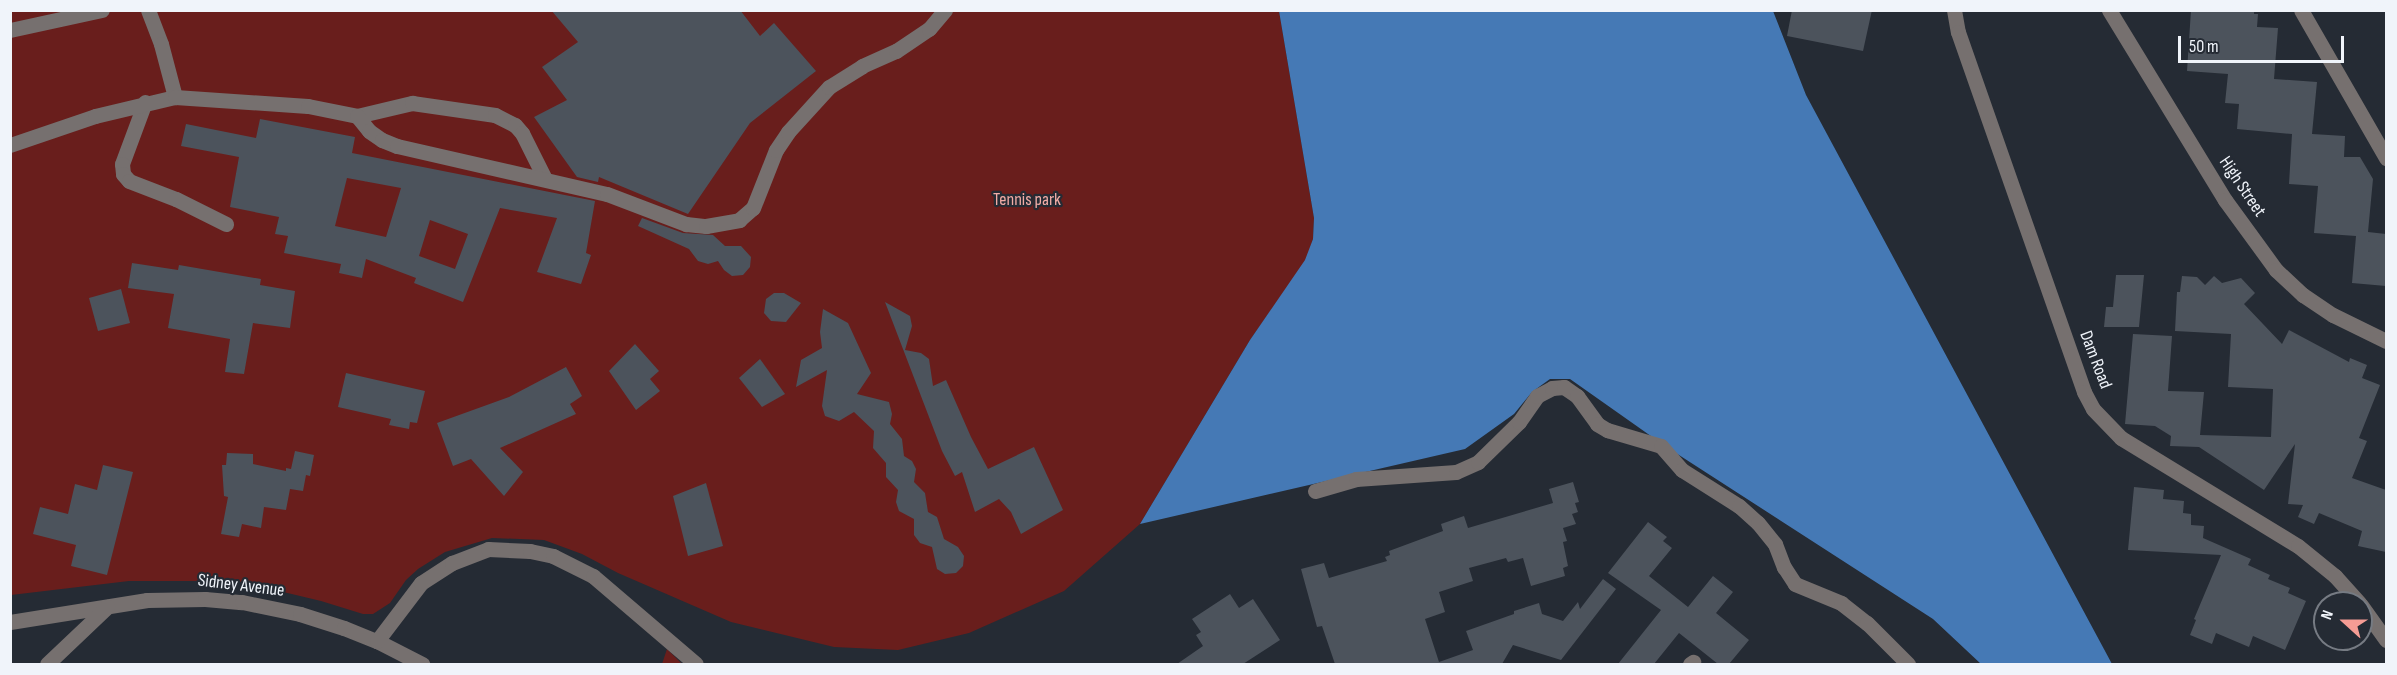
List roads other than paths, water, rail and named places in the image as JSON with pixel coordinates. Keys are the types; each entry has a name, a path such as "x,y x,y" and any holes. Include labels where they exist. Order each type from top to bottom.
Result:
{"street":[{"path":"10,30 102,10"},
{"path":"148,10 161,44 175,97"},
{"path":"357,116 369,131 397,146 426,155 607,194 686,224 706,226 739,220 753,208 769,164 782,141 829,87 862,66 896,51 929,29 945,10"},
{"name":"Dam Road","path":"1954,10 1958,32 2084,392 2093,409 2121,438 2298,546 2335,576 2348,591"},
{"name":"High Street","path":"2109,10 2225,200 2276,270 2303,295 2333,315 2386,341"},
{"path":"2301,10 2386,158"},
{"path":"10,145 95,116 145,102 175,97 266,101 357,116 411,103 495,115 508,120 522,133 545,179"},
{"path":"145,102 122,164 123,174 129,181 176,199 226,224"},
{"path":"1315,491 1356,479 1456,472 1478,462 1519,422 1537,396 1552,388 1564,387 1577,396 1597,424 1607,430 1661,446 1682,470 1739,506 1758,523 1775,544 1784,567 1796,584 1841,603 1908,664"},
{"path":"377,640 416,588 452,563 488,549 530,551 554,556 593,576 696,664"},
{"name":"Sidney Avenue","path":"10,622 147,600 205,599 242,602 300,614 377,640 422,664"},
{"path":"47,664 107,607"},
{"name":"Dam Road","path":"2373,622 2386,640"}],"water":[{"path":"1279,11 1773,11 1806,95 2112,664 1981,664 1933,619 1665,446 1570,379 1550,379 1532,392 1514,414 1465,449 1140,524 1250,340 1305,260 1313,239 1314,218"}],"park label":[{"name":"Tennis park","path":"1027,200"}]}
